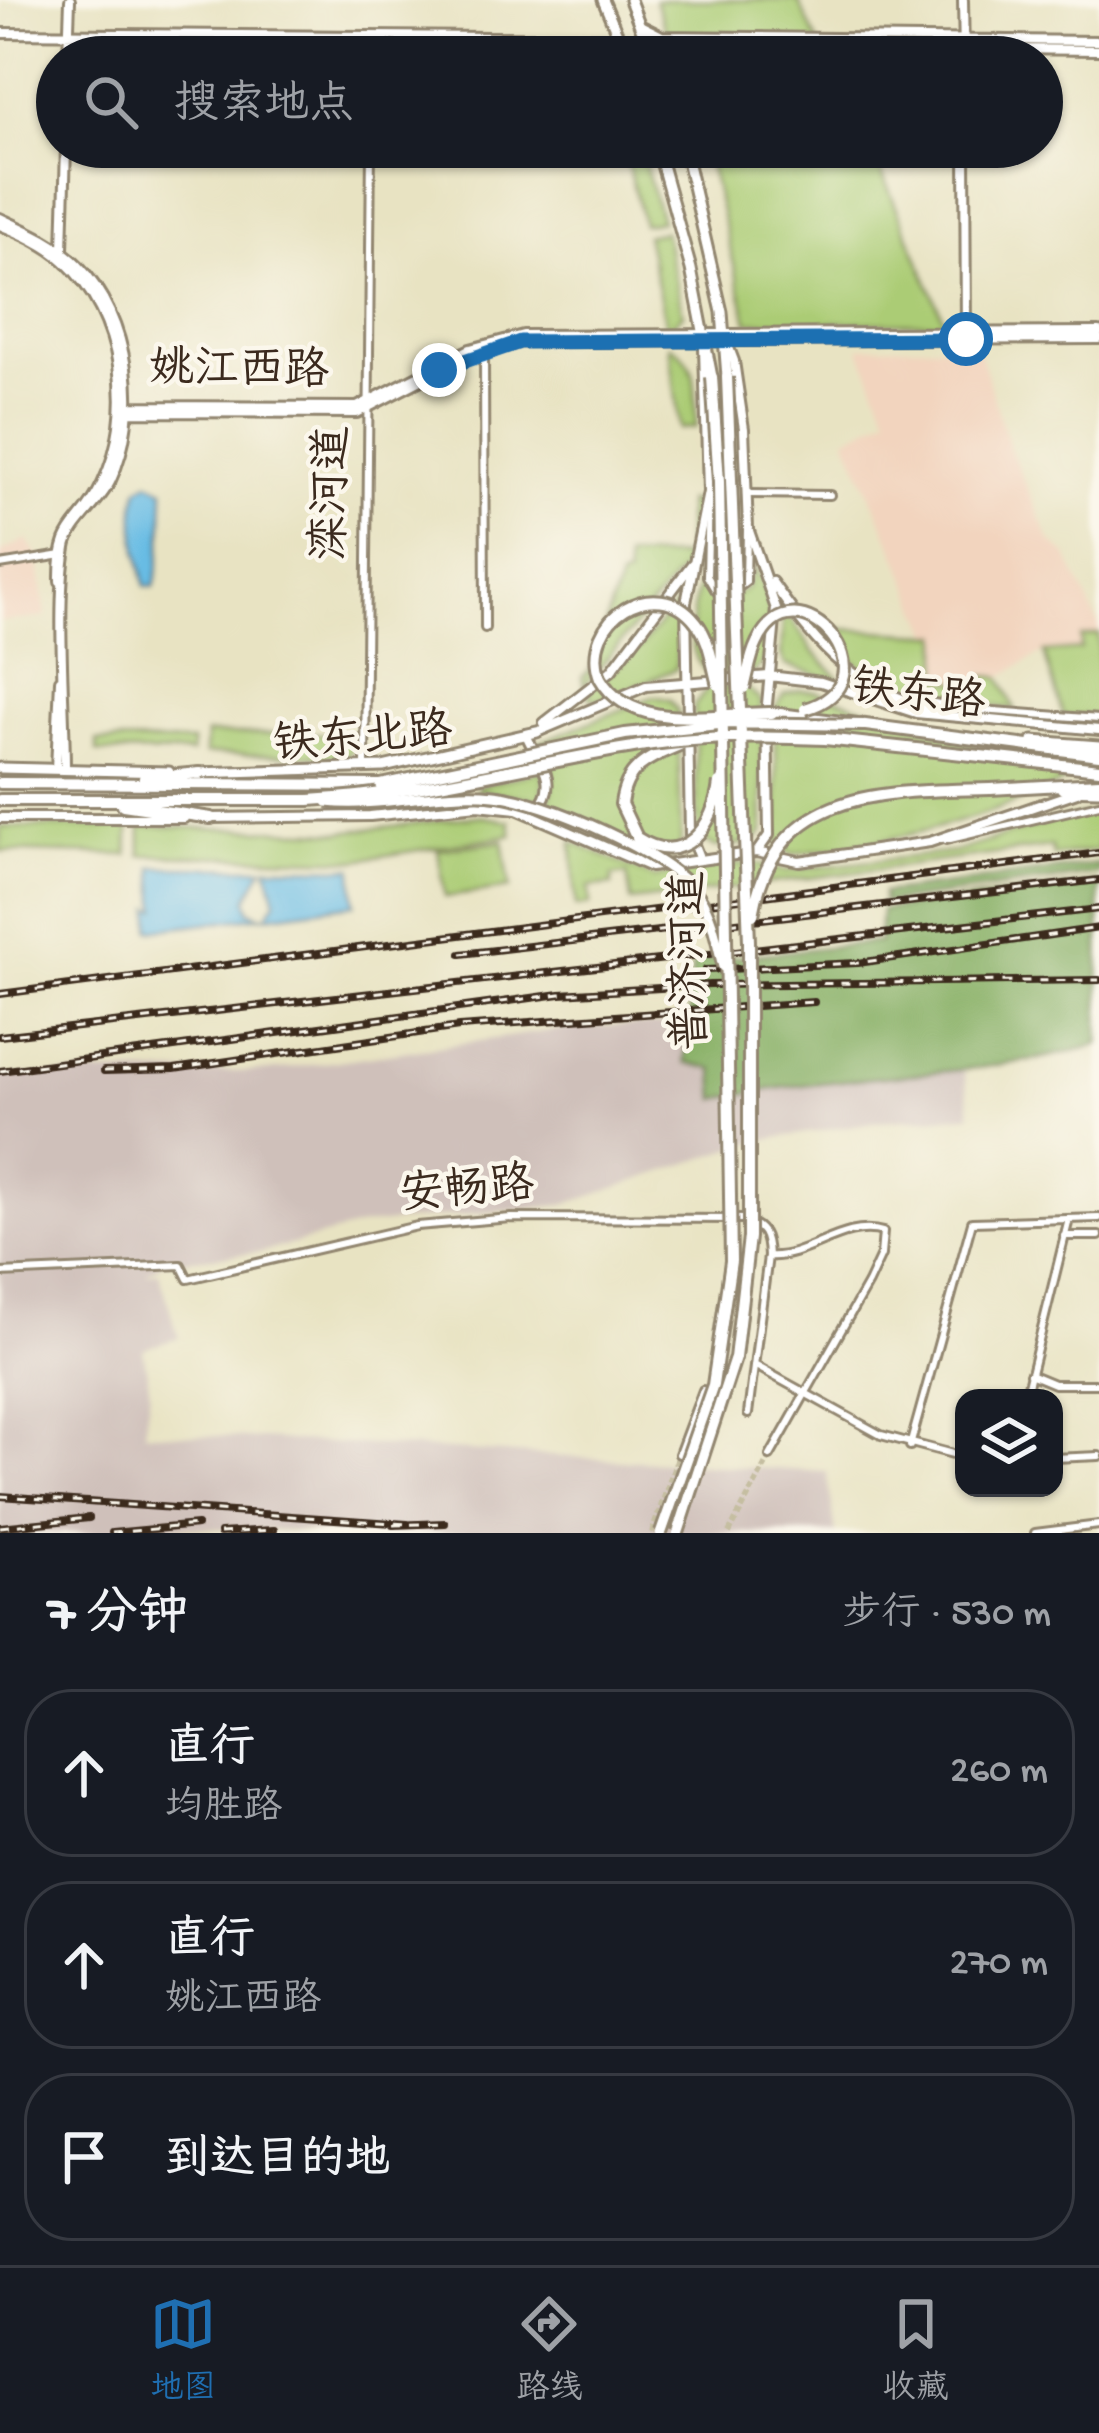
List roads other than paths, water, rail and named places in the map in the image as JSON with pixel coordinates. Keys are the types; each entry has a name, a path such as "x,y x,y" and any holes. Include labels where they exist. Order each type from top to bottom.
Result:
{"highway":[{"name":"普济河道","path":"661,1533 712,1385 728,1304 730,996 712,377"},
{"name":"普济河道","path":"678,1533 720,1414 744,1303 750,1213 749,941 727,377"},
{"path":"722,700 706,640 686,611 654,600 615,614 595,647 598,673 609,693 638,710 696,717 813,707 840,681 840,644 819,621 791,616 765,631 741,704"},
{"path":"772,713 864,725"},
{"path":"625,734 696,717"},
{"name":"铁东路","path":"728,723 864,725 1099,750"},
{"name":"铁东北路","path":"0,783 381,784 625,734 728,723"},
{"name":"铁东路","path":"728,737 862,742 1099,769"},
{"name":"铁东北路","path":"0,800 309,800 433,789 641,746 728,737"},
{"path":"686,742 646,759 625,783 624,818 648,844 679,847 705,832 715,813 723,756"},
{"path":"88,783 200,773"},
{"path":"749,941 766,869 782,845 815,815 871,794 1099,786"},
{"path":"90,801 212,818"}],"main road":[{"path":"603,0 618,36"},
{"path":"630,0 646,36"},
{"path":"662,168 712,377"},
{"path":"689,168 725,336 727,377"},
{"path":"0,767 200,773 365,768 537,732"},
{"path":"1034,788 1099,786"},
{"path":"309,800 363,804 472,794 545,807 649,856 689,884 711,920 730,996"}],"street":[{"path":"69,36 70,0"},
{"path":"963,0 964,36"},
{"path":"641,26 660,36"},
{"path":"0,33 52,36"},
{"path":"1063,46 1099,45"},
{"path":"61,254 65,168"},
{"name":"滦河道","path":"365,768 371,168"},
{"path":"965,168 966,335"},
{"path":"0,222 61,254 83,282 112,340 127,407 102,485 64,534 61,769"},
{"path":"725,336 734,361 748,528 746,582 734,591 716,591 707,575 701,370 705,336 966,335 1099,336"},
{"name":"姚江西路","path":"369,408 452,357 494,340 705,336"},
{"name":"姚江西路","path":"127,407 369,408 484,350 520,342 705,336"},
{"path":"484,350 485,628"},
{"path":"699,856 690,835 686,603 708,492"},
{"path":"748,494 830,495"},
{"path":"748,528 776,609 769,676 769,835 756,853 800,861 930,842 1099,804"},
{"path":"524,812 540,807 548,779 545,763 524,735 556,717 611,671 679,586 698,553"},
{"path":"0,565 62,555"},
{"name":"铁东路","path":"764,571 820,648 845,671 888,694 956,717"},
{"name":"铁东路","path":"688,681 769,676 821,682 901,709 1099,730"},
{"path":"537,732 646,686 688,681"},
{"name":"铁东路","path":"888,694 967,709 1099,718"},
{"path":"930,842 1083,790"},
{"name":"铁东北路","path":"0,818 212,818 478,805 524,812 651,867 699,856 756,853"},
{"name":"安畅路","path":"0,1273 181,1265 188,1279 417,1226 511,1218 743,1219 760,1226 767,1236 768,1256"},
{"path":"910,1446 972,1222 1099,1218"},
{"path":"1027,1389 1069,1219"},
{"path":"748,1414 768,1256 784,1258 860,1230 883,1232 881,1255 868,1283 770,1456"},
{"path":"1064,1236 1099,1236"},
{"path":"756,1366 803,1395 910,1446 955,1455"},
{"path":"1030,1375 1054,1384 1099,1384"},
{"path":"679,1454 703,1390"},
{"path":"1063,1458 1099,1456"},
{"path":"1035,1533 1099,1526"}],"water":[{"path":"149,482 164,489 154,587 145,586 135,524 139,488"},
{"path":"153,867 263,868 247,899 250,911 262,916 151,930 151,908 157,909"},
{"path":"267,867 353,868 355,904 266,916 276,901"}],"tunnel":[{"path":"652,1533 679,1454"},
{"path":"729,1533 770,1456"}],"railway":[{"path":"0,994 1099,853"},
{"path":"461,954 1099,880"},
{"path":"0,1036 1099,909"},
{"path":"706,970 858,963 1099,928"},
{"path":"0,1071 560,994 710,985 1099,980"},
{"path":"104,1071 174,1069 459,1027 814,1002"},
{"path":"0,1496 407,1524"},
{"path":"0,1527 89,1518"},
{"path":"393,1525 445,1523"},
{"path":"112,1533 197,1525"},
{"path":"220,1533 274,1530"}]}
